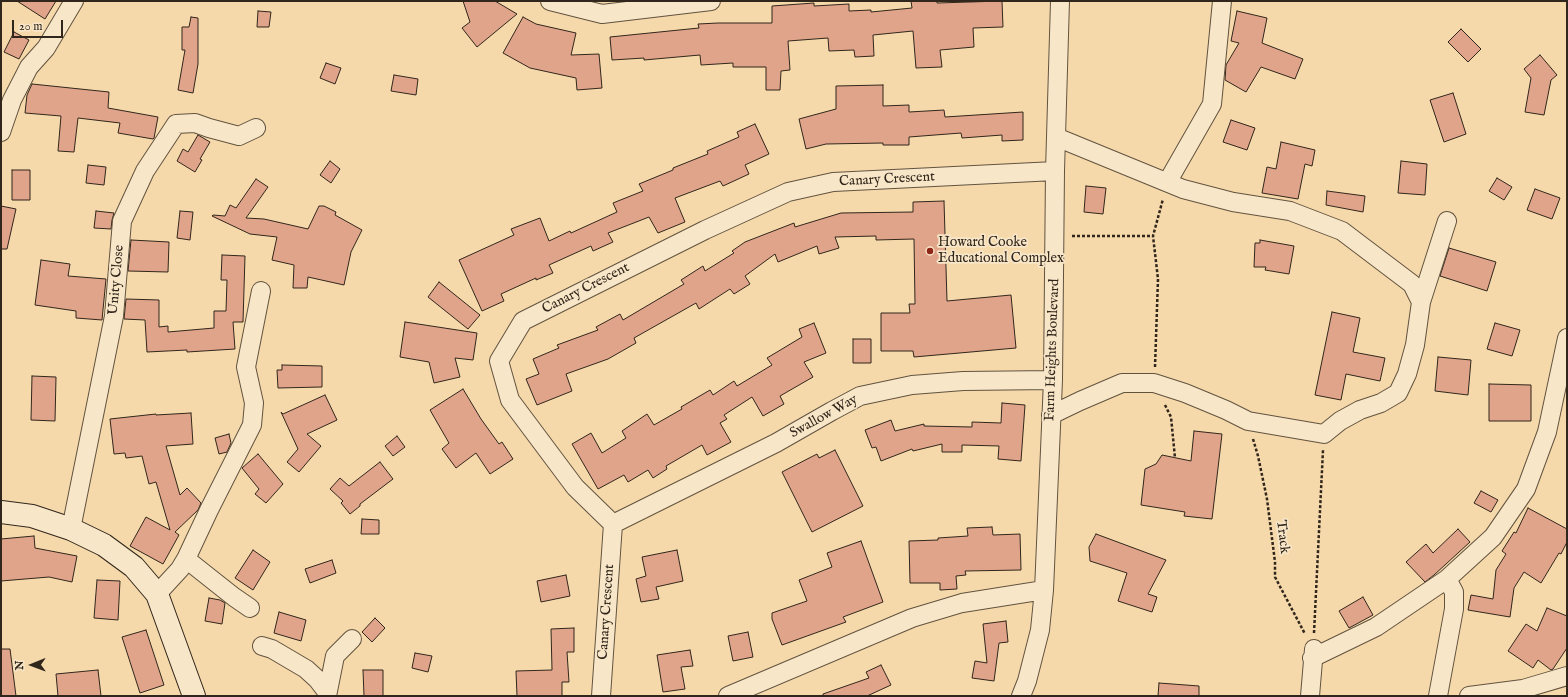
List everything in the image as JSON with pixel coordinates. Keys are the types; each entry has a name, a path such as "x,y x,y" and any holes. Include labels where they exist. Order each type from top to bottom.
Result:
{"street":[{"path":"1,132 12,100 29,67 46,48 74,1"},
{"path":"550,1 602,14 711,1"},
{"name":"Farm Heights Boulevard","path":"1021,696 1027,681 1040,630 1044,590 1053,380 1055,171 1060,1"},
{"path":"1168,182 1212,104 1222,1"},
{"name":"Unity Close","path":"71,530 114,316 122,221 138,185 145,171 176,124 195,122 209,128 239,136 256,128"},
{"path":"1056,137 1183,188 1233,202 1290,211 1342,231 1412,284 1420,302"},
{"name":"Canary Crescent","path":"601,696 613,524 575,487 510,400 499,361 523,321 705,230 788,192 832,182 1055,171"},
{"path":"1051,415 1080,400 1122,383 1154,383 1205,401 1248,421 1324,434 1340,421 1360,410 1381,403 1398,393 1407,374 1415,345 1420,302 1447,221"},
{"path":"157,594 180,570 252,425 254,402 246,367 261,291"},
{"path":"1310,696 1313,654 1376,627 1448,579 1493,537 1526,489 1547,432 1560,406 1567,338"},
{"name":"Swallow Way","path":"613,524 776,443 832,410 860,396 912,385 963,381 1053,380"},
{"path":"1,512 32,516 71,530 104,545 134,567 157,594 194,696"},
{"path":"186,559 250,608"},
{"path":"1438,696 1454,609 1454,592 1448,579"},
{"path":"728,696 912,618 962,603 1044,590"},
{"path":"327,694 335,656 352,639"},
{"path":"262,646 306,669 317,680 327,694"},
{"path":"1469,696 1523,689 1567,676"}],"path":[{"path":"1168,182 1154,236 1158,279 1154,383 1171,417 1175,458"},
{"path":"1055,235 1154,236"},
{"name":"Track","path":"1248,421 1258,456 1266,499 1275,562 1275,577 1313,654"},
{"path":"1313,654 1324,434"}],"building":[{"path":"17,1 56,1 45,19"},
{"path":"463,1 495,1 517,14 477,47 462,28 470,22"},
{"path":"911,1 937,1 937,3 1002,1 1003,27 973,28 974,47 940,50 942,67 916,68 913,31 873,35 874,56 855,57 854,50 829,51 828,38 788,41 790,70 781,71 780,90 766,90 766,67 733,67 733,63 701,65 700,55 644,60 644,58 612,60 610,37 699,28 698,24 772,23 772,6 814,3 814,6 849,4 849,11 871,10 871,12 912,8"},
{"path":"258,11 271,12 269,27 257,27"},
{"path":"1237,11 1267,18 1262,43 1303,59 1295,79 1261,67 1246,92 1225,80 1226,65 1239,43 1231,41"},
{"path":"191,17 198,18 198,64 193,93 178,90 185,50 182,50 182,27 189,27"},
{"path":"523,17 536,24 576,33 571,55 599,54 602,88 577,90 576,78 530,68 503,53"},
{"path":"1461,29 1481,49 1468,62 1448,42"},
{"path":"14,32 29,40 19,59 4,52"},
{"path":"1540,55 1557,75 1551,80 1544,115 1525,112 1531,78 1524,69"},
{"path":"326,63 341,68 335,84 320,78"},
{"path":"394,75 418,79 416,95 391,91"},
{"path":"32,84 109,92 108,108 158,117 154,138 118,133 120,123 78,118 74,152 58,151 61,116 25,113 27,95"},
{"path":"883,85 883,106 909,105 909,112 944,110 945,117 1023,112 1023,140 1002,141 1002,135 962,138 961,133 909,137 909,145 883,145 883,143 826,144 806,149 799,119 836,109 836,86"},
{"path":"1453,93 1466,134 1444,142 1430,100"},
{"path":"1231,120 1255,128 1247,150 1223,142"},
{"path":"755,124 769,154 745,165 749,174 723,186 720,181 675,198 685,222 658,233 649,217 608,233 613,242 593,251 591,246 549,265 553,273 536,280 536,278 501,294 504,301 482,311 459,260 514,235 511,229 540,218 549,241 570,231 571,233 617,212 613,203 643,191 639,184 708,154 707,151 739,137 737,132"},
{"path":"198,135 210,142 200,159 202,160 195,172 177,161 183,149 188,152"},
{"path":"1281,142 1315,150 1312,166 1305,164 1298,199 1262,193 1267,167 1276,169"},
{"path":"330,161 340,169 331,183 320,175"},
{"path":"1401,161 1427,164 1425,195 1398,193"},
{"path":"88,165 106,167 104,185 86,183"},
{"path":"12,170 30,170 30,200 12,200"},
{"path":"1497,178 1512,187 1504,200 1489,191"},
{"path":"256,179 268,187 246,218 264,219 308,229 319,206 324,206 336,212 335,215 362,230 351,252 344,285 308,277 307,288 293,288 294,265 272,260 277,237 250,234 212,216 225,216 230,205 236,208"},
{"path":"1086,186 1106,188 1103,214 1084,212"},
{"path":"1535,189 1560,198 1552,219 1527,210"},
{"path":"1327,191 1365,196 1363,212 1326,205"},
{"path":"944,201 947,301 1011,295 1016,348 914,357 913,351 881,351 881,313 910,313 909,304 915,304 914,239 876,240 876,236 835,237 839,248 819,254 817,246 778,262 775,254 745,276 750,284 734,294 730,289 699,309 696,303 634,338 636,343 608,359 566,374 572,391 537,405 526,379 539,374 533,359 559,348 557,345 598,330 596,327 620,314 623,320 684,284 681,280 703,266 705,271 734,253 732,251 745,242 794,223 795,227 841,213 913,212 913,202"},
{"path":"1,206 16,209 7,249 1,249"},
{"path":"96,211 114,213 111,229 94,228"},
{"path":"180,211 193,212 190,240 177,238"},
{"path":"131,240 169,242 168,272 128,271"},
{"path":"1260,240 1294,246 1289,274 1265,270 1266,267 1254,267 1255,243 1260,243"},
{"path":"1449,248 1496,262 1487,291 1440,276"},
{"path":"222,255 245,256 243,322 233,322 235,349 187,352 187,350 147,352 145,320 124,319 126,299 159,300 159,327 168,326 168,332 214,328 214,311 226,311 227,280 221,280"},
{"path":"41,260 70,264 68,276 106,279 102,320 76,318 76,311 35,305"},
{"path":"439,282 480,315 468,329 428,297"},
{"path":"1332,312 1360,318 1353,352 1385,358 1380,381 1346,374 1341,400 1315,395"},
{"path":"405,322 477,333 473,360 455,358 460,377 434,383 429,362 400,357"},
{"path":"814,323 826,353 804,362 813,377 780,396 784,404 763,416 752,397 724,415 727,419 720,423 731,442 707,455 702,445 666,466 667,469 653,478 648,470 628,482 624,475 598,489 572,444 591,433 602,453 626,438 622,431 647,414 654,425 682,409 681,407 710,390 713,395 734,381 737,386 772,365 767,358 802,337 799,329"},
{"path":"1495,323 1520,330 1512,356 1487,349"},
{"path":"853,339 871,339 871,363 853,363"},
{"path":"1438,357 1471,360 1468,395 1435,391"},
{"path":"282,365 322,366 322,387 278,388 277,370 282,370"},
{"path":"32,376 56,377 55,421 31,420"},
{"path":"1489,384 1531,385 1531,421 1489,421"},
{"path":"463,389 481,419 499,444 502,442 513,459 490,474 476,453 456,468 442,449 449,443 430,410"},
{"path":"325,395 337,420 307,434 321,446 299,472 287,462 298,449 281,412 283,414"},
{"path":"1002,403 1025,405 1021,461 998,459 999,446 962,445 962,452 942,452 942,444 913,451 912,449 881,461 876,447 872,448 865,430 891,420 895,431 924,424 924,426 972,427 972,422 1001,423"},
{"path":"191,413 193,444 166,446 180,495 187,488 201,503 198,510 175,532 179,535 163,564 130,546 146,517 170,530 156,482 149,484 142,456 126,458 125,453 114,454 110,419 156,414"},
{"path":"1194,431 1222,434 1212,519 1184,516 1185,512 1141,505 1145,469 1156,464 1162,455 1191,461"},
{"path":"229,434 231,443 227,452 219,454 215,438"},
{"path":"397,436 405,447 393,456 385,446"},
{"path":"835,450 863,506 812,532 782,472 817,454 819,458"},
{"path":"258,454 283,484 266,503 255,494 259,489 242,468"},
{"path":"380,462 393,479 360,504 360,506 350,514 341,503 343,501 330,489 340,478 349,486"},
{"path":"1481,491 1498,500 1491,512 1474,503"},
{"path":"1528,508 1567,529 1567,542 1561,554 1559,553 1541,583 1524,572 1514,588 1510,617 1468,610 1471,595 1493,599 1496,570 1506,554 1502,551 1514,532 1516,533"},
{"path":"362,519 379,520 379,534 361,534"},
{"path":"992,527 993,535 1020,534 1021,570 965,571 966,575 956,576 957,589 940,590 940,583 910,583 909,541 938,540 938,538 968,536 967,528"},
{"path":"1458,529 1470,542 1425,582 1406,562 1426,544 1433,553"},
{"path":"1096,534 1166,560 1148,594 1157,597 1152,612 1118,601 1127,573 1090,561 1089,547"},
{"path":"34,536 35,548 77,556 72,582 49,577 1,581 1,539"},
{"path":"861,541 883,602 843,617 846,622 782,645 772,619 772,613 807,601 799,580 832,567 827,553"},
{"path":"253,550 270,562 253,590 235,578"},
{"path":"677,550 683,581 656,587 659,599 641,602 636,579 646,576 642,557"},
{"path":"332,560 336,573 310,583 305,569"},
{"path":"566,575 570,596 541,602 537,581"},
{"path":"97,580 120,581 118,620 94,618"},
{"path":"1363,597 1373,615 1349,628 1339,611"},
{"path":"209,598 220,600 225,603 222,624 205,621"},
{"path":"1547,608 1567,616 1567,648 1551,670 1538,660 1533,668 1508,651 1526,624 1537,631"},
{"path":"279,612 306,620 301,641 274,633"},
{"path":"375,618 385,628 372,642 362,632"},
{"path":"1006,621 1008,642 999,643 994,681 972,678 975,661 987,663 983,624"},
{"path":"574,628 574,652 567,652 569,682 562,682 562,696 517,696 516,671 552,670 551,629"},
{"path":"146,630 164,685 140,693 122,637"},
{"path":"748,632 753,657 733,661 728,636"},
{"path":"1,649 10,649 16,696 1,696"},
{"path":"690,650 693,666 681,667 685,689 663,692 657,655"},
{"path":"415,653 432,656 428,672 412,668"},
{"path":"881,665 891,685 867,696 823,696 823,694 869,678 866,672"},
{"path":"98,670 101,696 58,696 56,674"},
{"path":"363,670 383,670 383,696 364,696"},
{"path":"1159,683 1199,686 1199,696 1158,696"}],"place":[{"name":"Howard Cooke Educational Complex","path":"930,251"}]}
